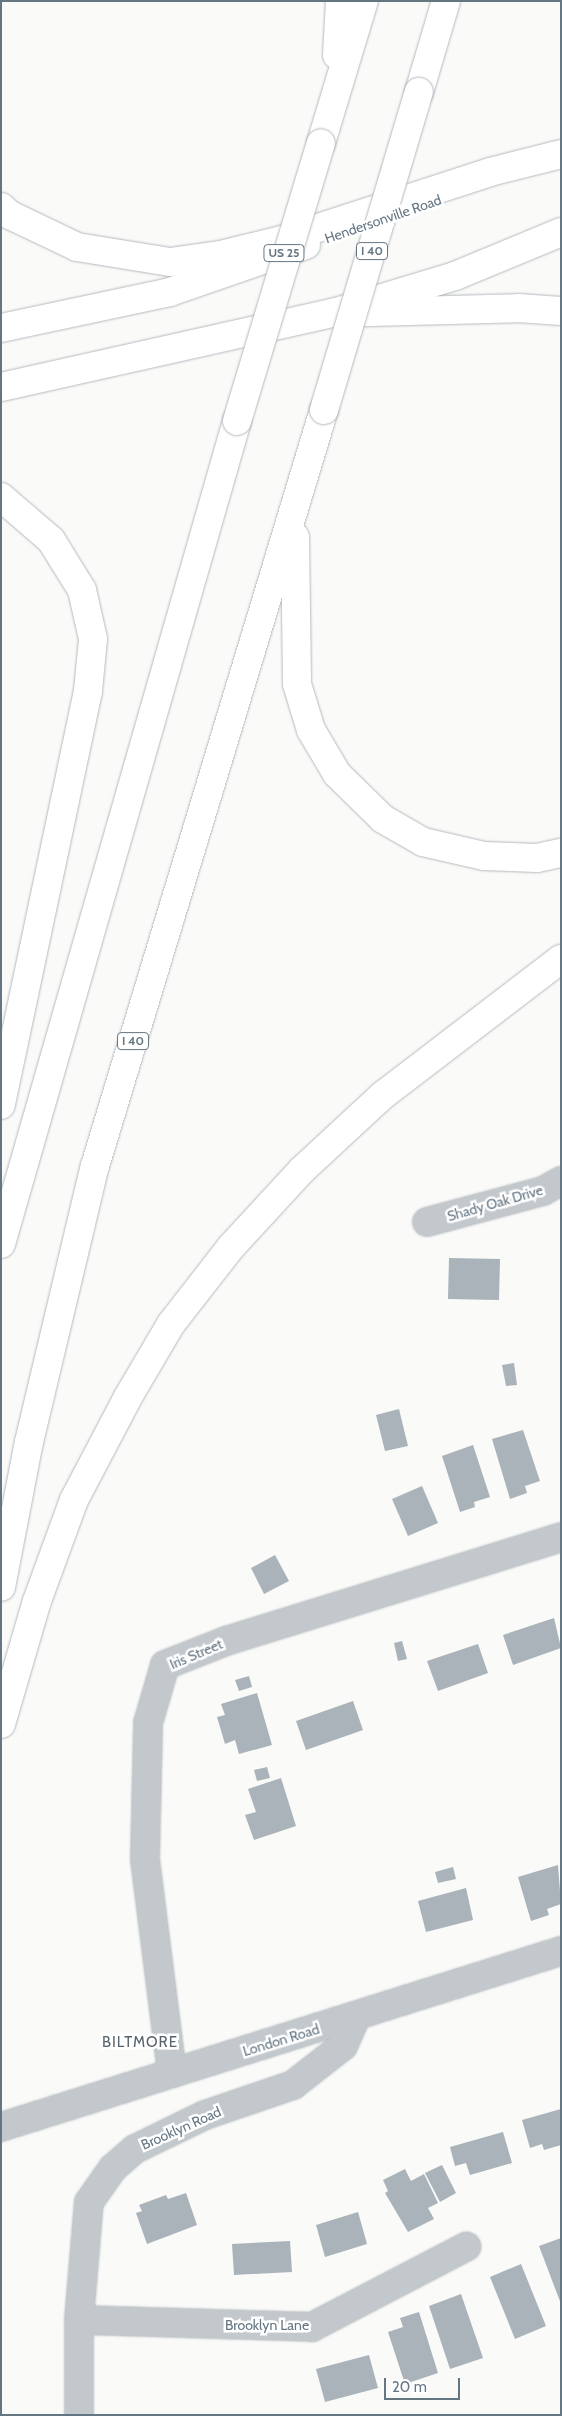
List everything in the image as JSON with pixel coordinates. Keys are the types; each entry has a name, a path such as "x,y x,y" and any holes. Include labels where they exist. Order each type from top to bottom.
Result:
{"main road":[{"path":"333,105 340,1"},
{"path":"1,1244 237,421 364,1"},
{"name":"I 40","path":"1,1587 29,1442 95,1166 446,1"},
{"path":"1,208 10,215 76,247 170,262 220,255 278,240 490,172 561,154"},
{"name":"Hendersonville Road","path":"1,328 170,292 561,158"},
{"path":"1,387 333,313 455,276 561,232"},
{"path":"333,313 518,308 561,311"},
{"path":"1,498 51,540 82,590 93,639 88,691 1,1105"},
{"path":"296,502 294,610 297,684 311,730 337,774 383,818 423,842 484,856 537,858 561,853"},
{"path":"1,1724 37,1601 74,1500 128,1397 171,1324 231,1247 302,1170 383,1095 561,959"}],"street":[{"name":"Shady Oak Drive","path":"427,1222 543,1191 561,1181"},
{"name":"Iris Street","path":"172,2073 145,1859 148,1723 165,1665 226,1641 561,1537"},
{"name":"London Road","path":"1,2127 561,1951"},
{"name":"Brooklyn Road","path":"79,2415 79,2320 89,2202 113,2168 135,2148 205,2115 293,2085 343,2046 356,2017"},
{"name":"Brooklyn Lane","path":"79,2320 312,2327 466,2247"}],"building":[{"path":"449,1258 500,1259 499,1300 448,1299"},
{"path":"514,1363 517,1385 506,1386 502,1365"},
{"path":"399,1409 408,1446 385,1451 376,1415"},
{"path":"523,1430 540,1481 525,1486 527,1493 510,1499 492,1439"},
{"path":"473,1445 490,1497 474,1502 475,1507 460,1512 442,1456"},
{"path":"422,1486 438,1523 408,1536 392,1499"},
{"path":"275,1555 289,1581 264,1594 251,1568"},
{"path":"554,1618 561,1648 513,1665 503,1635"},
{"path":"402,1641 407,1659 398,1661 394,1643"},
{"path":"478,1644 488,1673 438,1691 427,1661"},
{"path":"249,1676 252,1687 239,1691 235,1680"},
{"path":"257,1693 272,1745 239,1754 235,1740 225,1744 217,1717 225,1715 221,1704"},
{"path":"353,1701 363,1730 306,1750 296,1721"},
{"path":"267,1767 270,1778 257,1781 254,1770"},
{"path":"281,1778 296,1826 254,1840 245,1815 256,1812 248,1789"},
{"path":"558,1865 561,1904 547,1909 549,1915 531,1921 518,1877"},
{"path":"453,1867 456,1879 438,1883 435,1872"},
{"path":"466,1888 473,1920 426,1932 418,1901"},
{"path":"561,2109 561,2145 544,2150 542,2144 530,2148 522,2120"},
{"path":"503,2132 512,2163 470,2175 466,2163 455,2166 450,2147"},
{"path":"442,2165 456,2193 440,2202 425,2173"},
{"path":"405,2169 411,2181 424,2174 438,2203 428,2208 434,2219 408,2232 385,2193 388,2191 383,2180"},
{"path":"186,2193 197,2225 147,2244 136,2213 142,2211 139,2205 166,2195 168,2199"},
{"path":"358,2212 367,2244 325,2257 316,2225"},
{"path":"561,2238 561,2304 539,2246"},
{"path":"290,2241 292,2272 234,2275 232,2244"},
{"path":"521,2264 546,2326 515,2339 490,2277"},
{"path":"461,2294 483,2358 450,2369 429,2306"},
{"path":"419,2312 438,2373 405,2384 388,2332 403,2327 400,2318"},
{"path":"369,2355 378,2388 325,2402 316,2369"}],"district":[{"name":"BILTMORE","path":"140,2043"}]}
